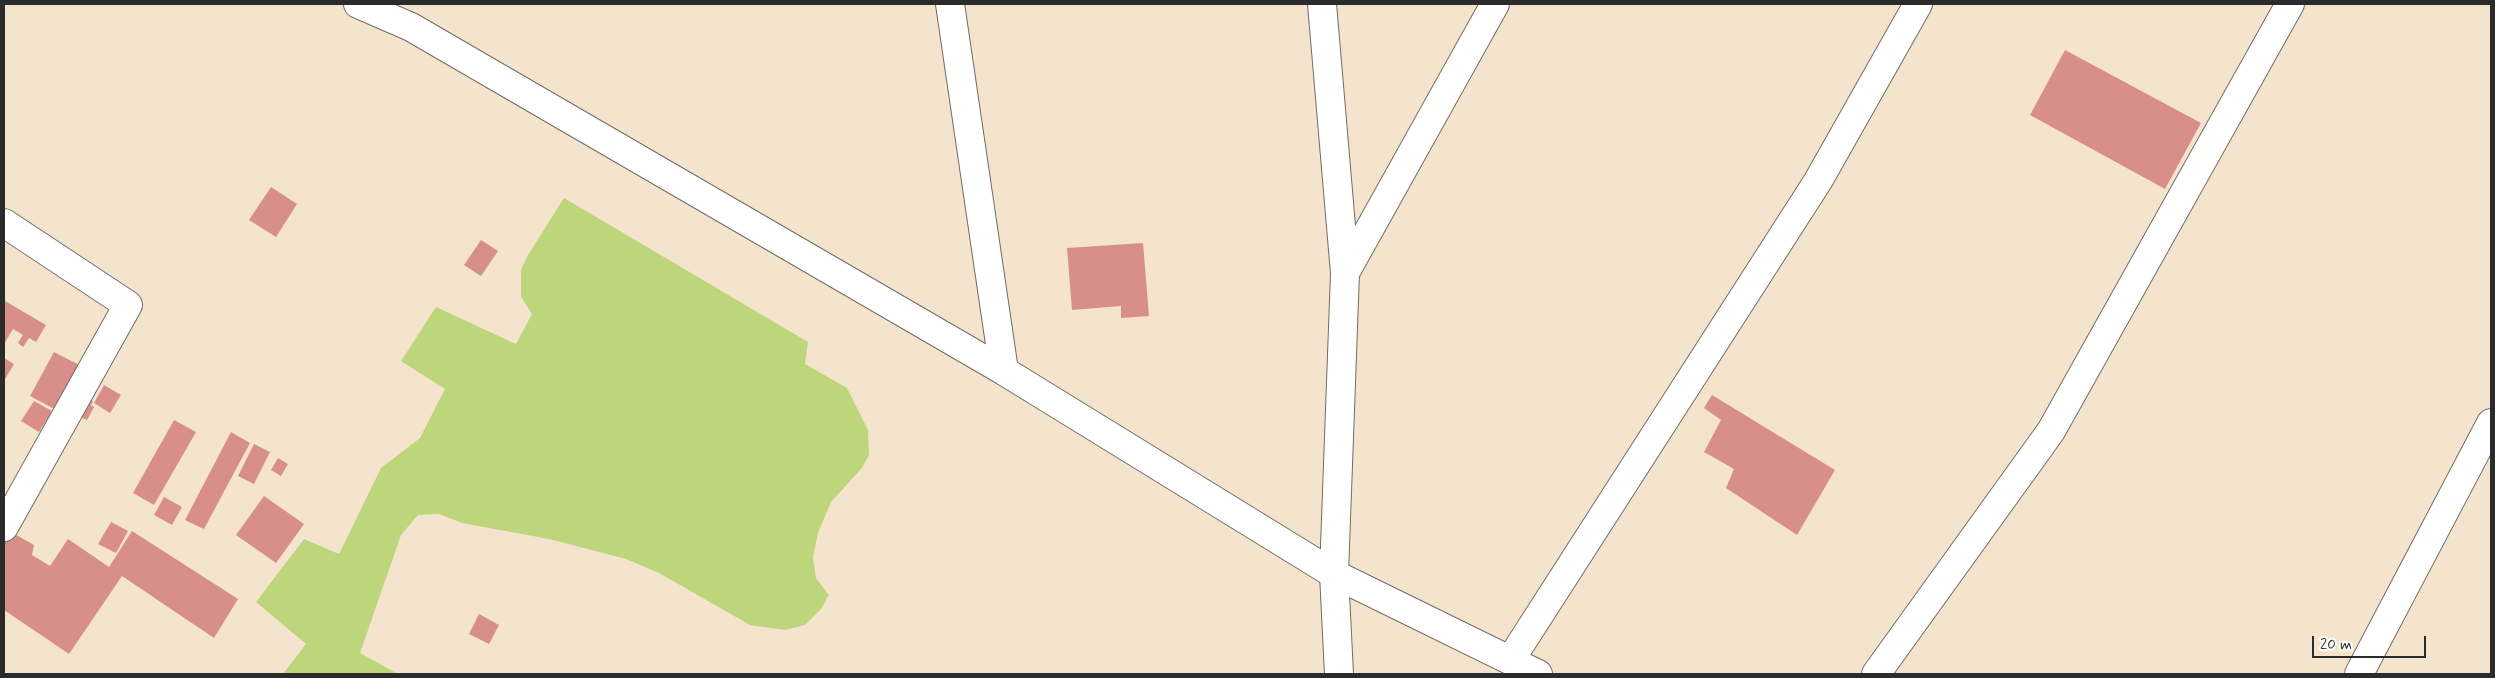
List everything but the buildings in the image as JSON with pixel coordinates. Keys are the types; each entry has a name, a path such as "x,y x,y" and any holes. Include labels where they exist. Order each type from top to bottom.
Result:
{"street":[{"path":"358,4 411,27 1004,371 1334,574 1511,659 1538,674"},
{"path":"950,4 1004,371"},
{"path":"1322,4 1345,273 1334,574 1339,674"},
{"path":"1345,273 1496,4"},
{"path":"1511,659 1818,181 1918,4"},
{"path":"1876,674 2051,431 2290,4"},
{"path":"4,223 128,305 4,527"},
{"path":"2358,674 2491,423"}],"green space":[{"path":"564,198 808,342 805,364 847,388 868,430 869,455 862,468 831,502 818,533 813,557 816,578 829,595 821,609 805,625 785,630 750,625 659,573 626,559 549,539 462,523 439,514 418,515 401,535 360,653 398,674 283,674 306,644 256,602 304,539 339,554 381,468 420,438 445,389 401,361 436,307 516,344 532,314 521,297 521,270 528,255"}]}
